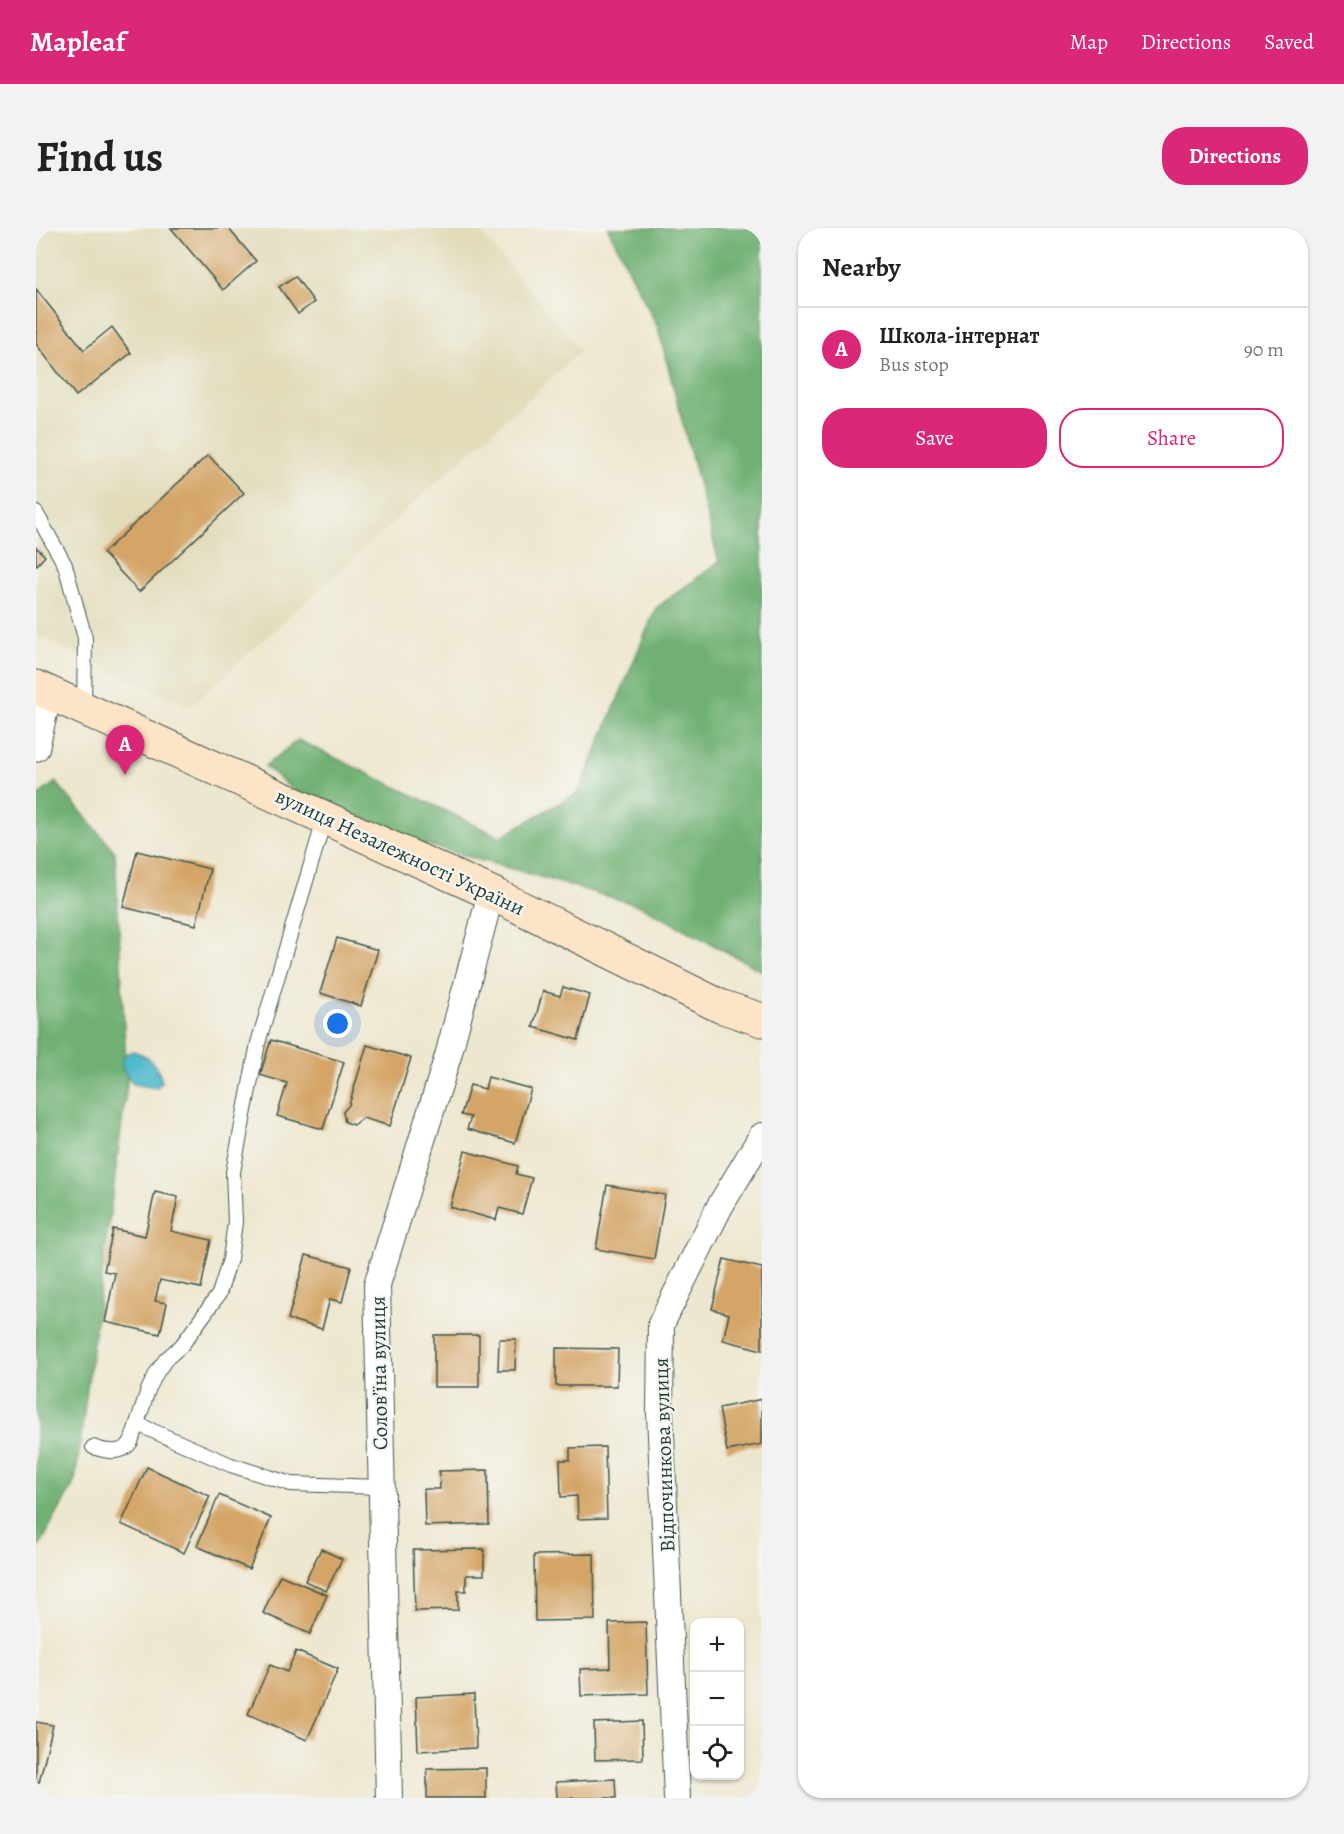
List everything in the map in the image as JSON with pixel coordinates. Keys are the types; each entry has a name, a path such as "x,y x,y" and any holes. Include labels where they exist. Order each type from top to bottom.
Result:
{"main road":[{"name":"вулиця Незалежності України","path":"42,690 491,893 720,1006 762,1020"}],"street":[{"path":"36,748 42,690"},
{"name":"Соловʼїна вулиця","path":"389,1798 376,1285 448,1056 491,893"},
{"name":"Відпочинкова вулиця","path":"677,1798 660,1413 661,1324 720,1206 762,1137"}],"lane":[{"path":"36,513 65,566 85,638 84,708"},
{"path":"93,1447 110,1452 123,1449 131,1442 148,1390 157,1372 166,1359 182,1344 219,1294 230,1259 235,1222 233,1172 258,1043 325,817"},
{"path":"137,1424 231,1465 291,1484 381,1487"}],"shaded area":[{"path":"36,228 477,228 581,351 189,708 36,635"}],"green space":[{"path":"608,228 762,228 762,971 641,906 414,841 300,796 265,766 298,740 500,837 579,792 656,608 719,562 658,328"},
{"path":"56,782 115,852 127,1084 75,1481 36,1553 36,797"}],"water":[{"path":"133,1051 149,1059 155,1066 162,1081 156,1088 133,1084 125,1073 122,1067 123,1059 125,1054"}],"building":[{"path":"171,228 228,228 256,261 223,290"},
{"path":"295,276 314,302 298,314 279,287"},
{"path":"36,289 84,350 112,327 131,353 76,396 36,344"},
{"path":"208,455 244,493 139,592 103,553"},
{"path":"36,547 45,556 36,566"},
{"path":"137,851 210,869 196,925 123,907"},
{"path":"337,938 378,950 361,1006 320,993"},
{"path":"563,987 590,995 578,1040 533,1027 543,991 560,996"},
{"path":"271,1040 344,1062 323,1129 277,1116 287,1083 260,1075"},
{"path":"367,1045 411,1058 390,1126 363,1118 354,1125 345,1122 343,1112 349,1105"},
{"path":"488,1077 531,1089 515,1143 467,1129 471,1117 461,1115 470,1085 485,1089"},
{"path":"465,1151 518,1166 516,1174 532,1178 522,1214 499,1208 496,1220 450,1207"},
{"path":"607,1185 665,1195 654,1259 596,1249"},
{"path":"155,1192 178,1197 171,1231 211,1240 201,1288 160,1280 155,1301 167,1303 160,1334 105,1322 115,1273 104,1271 113,1229 145,1236"},
{"path":"306,1255 351,1267 342,1302 330,1299 322,1329 288,1319"},
{"path":"724,1259 762,1268 762,1350 723,1340 729,1314 712,1309"},
{"path":"434,1335 479,1335 479,1387 434,1387"},
{"path":"499,1339 516,1339 515,1370 498,1370"},
{"path":"556,1348 618,1349 617,1386 556,1386"},
{"path":"762,1399 762,1444 727,1451 719,1408"},
{"path":"605,1447 607,1518 578,1519 577,1496 561,1497 560,1460 570,1460 570,1448"},
{"path":"147,1467 210,1496 184,1553 121,1524"},
{"path":"488,1470 489,1524 425,1526 424,1489 440,1489 439,1471"},
{"path":"219,1495 271,1518 249,1569 197,1546"},
{"path":"321,1549 342,1559 326,1591 305,1581"},
{"path":"484,1549 484,1575 466,1575 466,1591 458,1591 458,1610 415,1611 413,1550"},
{"path":"594,1554 595,1620 535,1621 534,1555"},
{"path":"280,1575 327,1595 310,1634 263,1613"},
{"path":"646,1622 648,1694 581,1696 580,1669 610,1668 609,1623"},
{"path":"296,1651 338,1669 307,1740 248,1714 270,1665 287,1672"},
{"path":"474,1694 476,1748 418,1751 416,1697"},
{"path":"642,1721 643,1759 595,1760 594,1723"},
{"path":"36,1722 53,1725 39,1783 36,1782"},
{"path":"486,1768 486,1798 427,1798 427,1769"},
{"path":"615,1779 616,1798 557,1798 556,1782"}],"place":[{"name":"Школа-інтернат","path":"125,775"}]}
